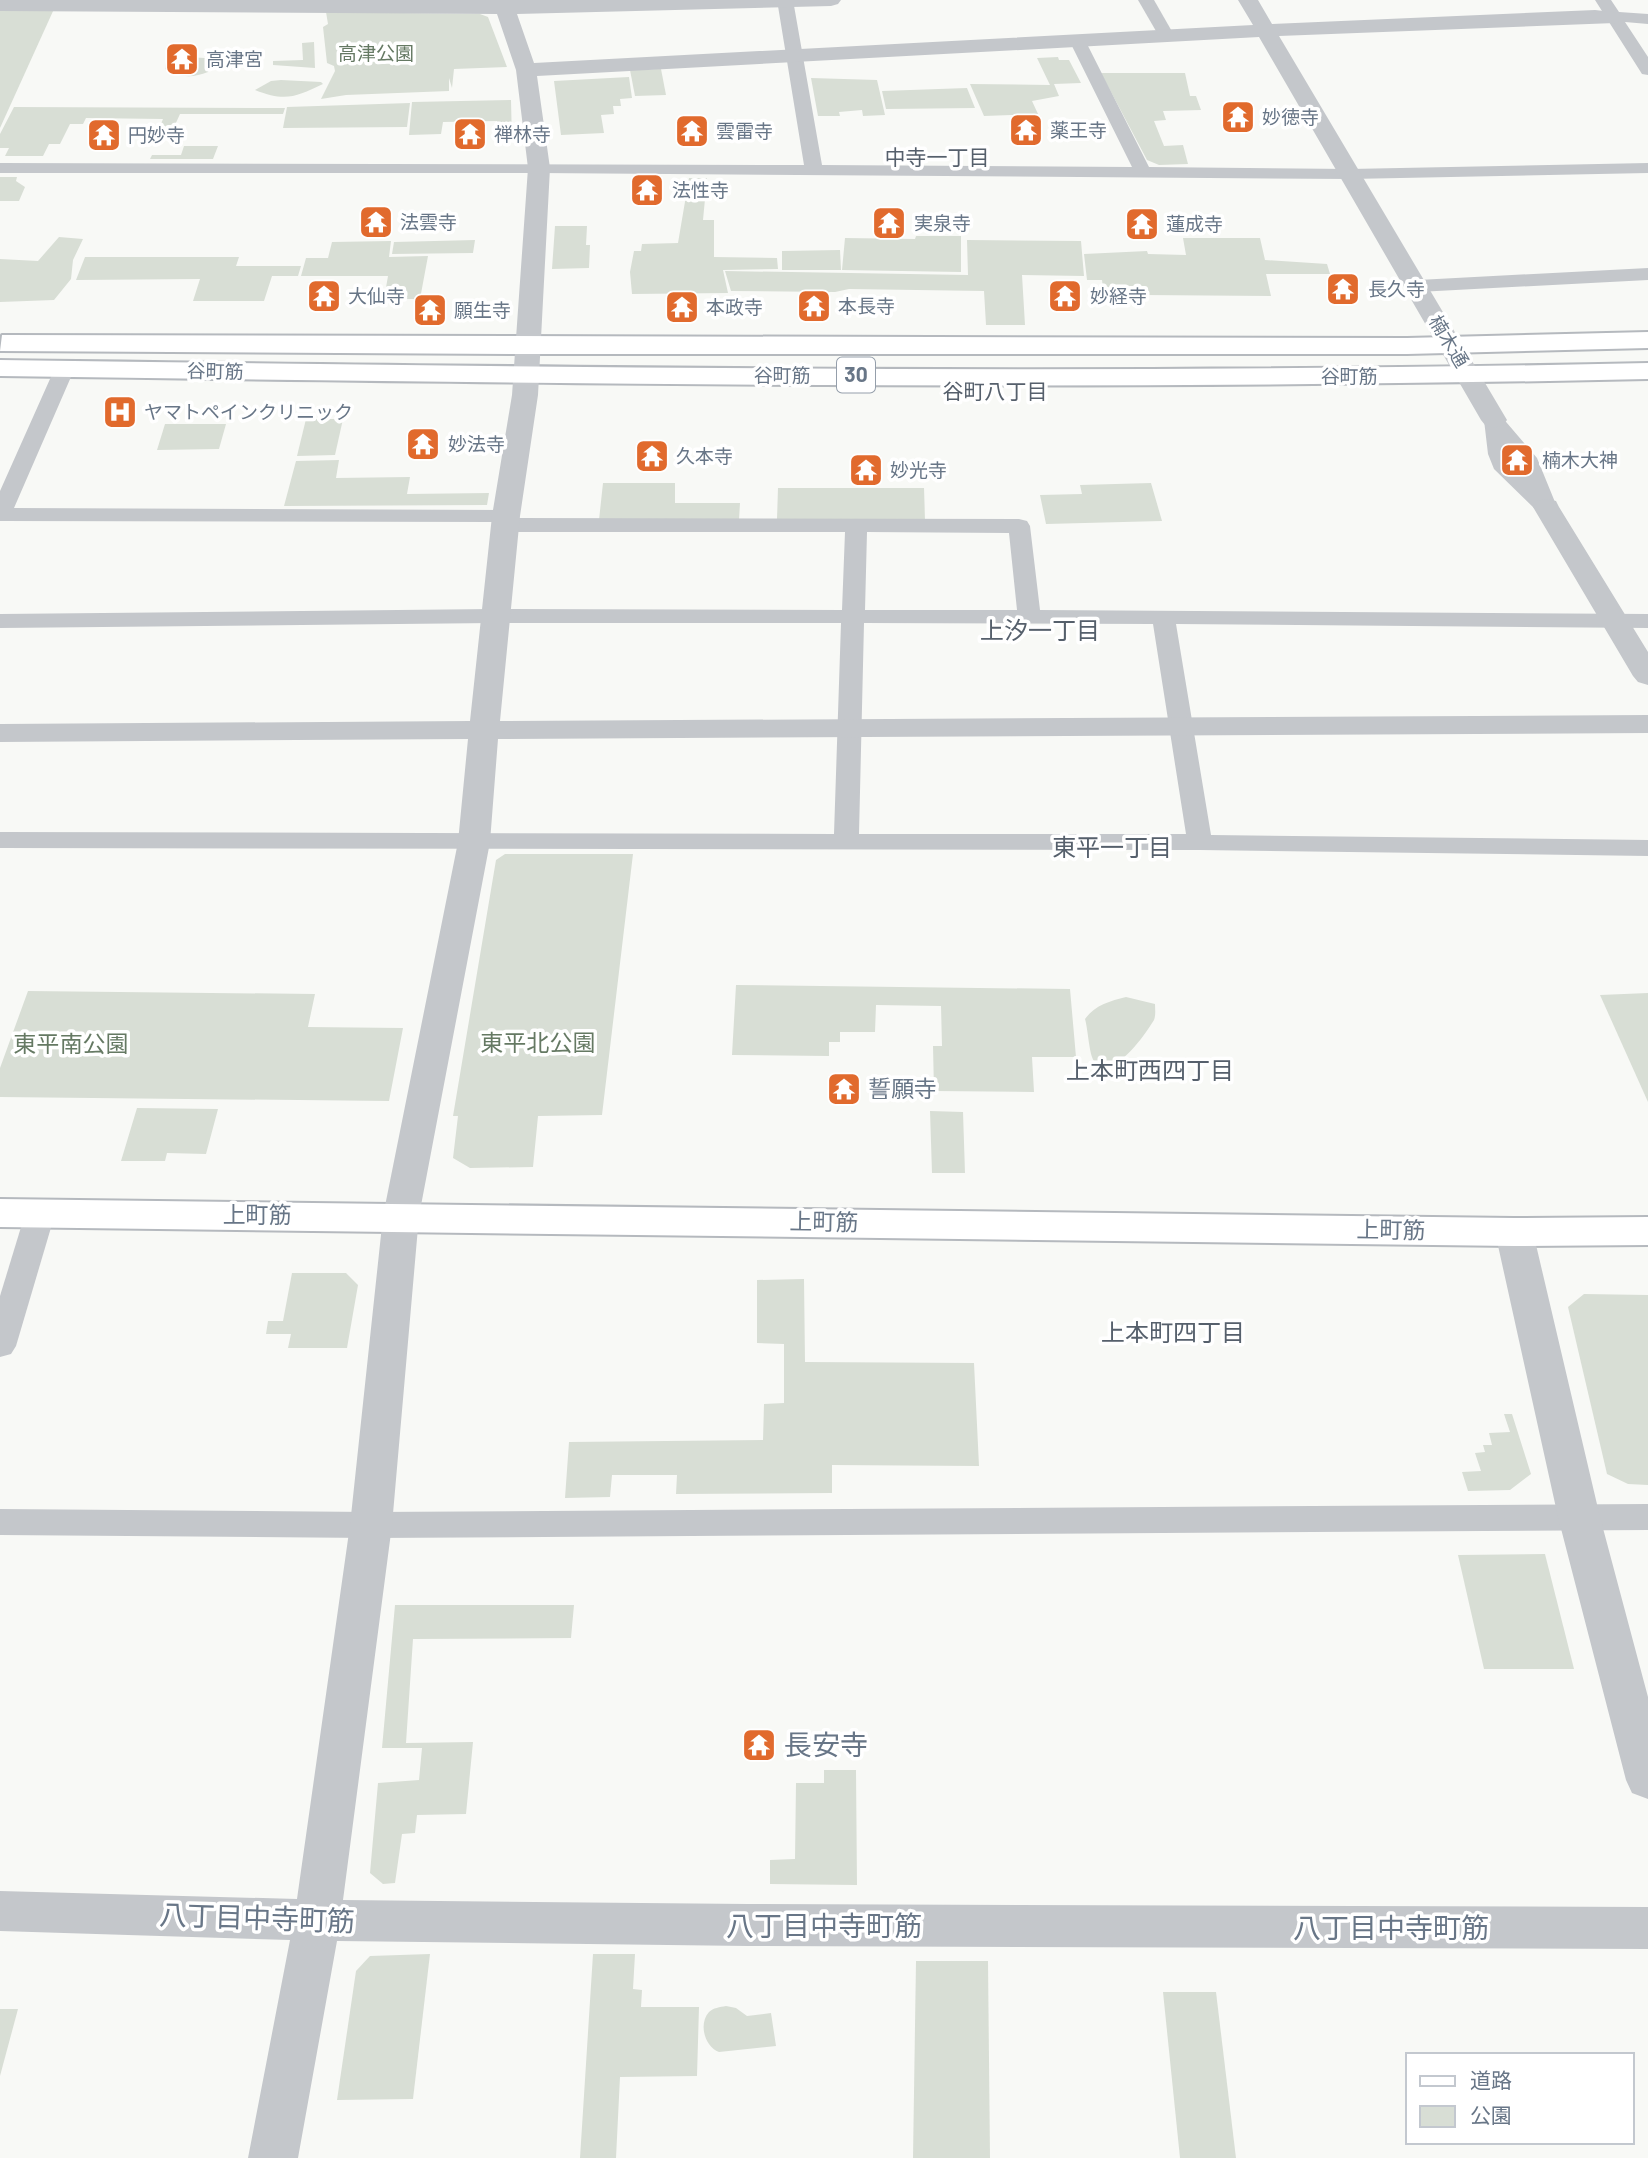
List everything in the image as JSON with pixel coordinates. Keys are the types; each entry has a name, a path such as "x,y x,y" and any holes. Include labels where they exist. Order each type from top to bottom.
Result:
{"main road":[{"name":"谷町筋","path":"64,370 1648,340"},
{"name":"谷町筋","path":"0,341 526,361 1470,376 1648,371"},
{"name":"30","path":"0,369 64,370"},
{"name":"上町筋","path":"0,1213 1514,1232 1648,1231"}],"street":[{"path":"0,5 53,2 506,4 831,0"},
{"path":"1146,0 1166,35"},
{"name":"楠木通","path":"1248,0 1470,376 1494,420 1500,461 1505,469 1546,507 1618,622 1648,676"},
{"path":"1602,0 1648,70"},
{"path":"785,1 814,170"},
{"path":"274,2158 317,1920 371,1525 401,1216 474,842 482,730 505,520 525,394 539,168 526,70 506,4"},
{"path":"526,70 1166,35 1581,16 1648,19"},
{"path":"1077,40 1143,172"},
{"path":"0,168 539,168 1350,174 1648,168"},
{"path":"1418,286 1648,274"},
{"path":"64,370 1,511 856,526 1019,526 1029,617"},
{"path":"846,841 856,526"},
{"path":"0,621 494,617 1163,617 1648,621"},
{"path":"1163,617 1200,842"},
{"path":"0,733 1648,724"},
{"path":"0,840 1200,842 1648,848"},
{"path":"0,1346 40,1214"},
{"path":"1514,1232 1579,1517 1648,1780"},
{"path":"0,1522 371,1525 1648,1517"},
{"name":"八丁目中寺町筋","path":"0,1911 317,1920 1012,1927 1648,1928"}],"green space":[{"path":"0,9 54,9 0,128"},
{"name":"高津公園","path":"326,12 480,14 488,17 507,67 454,69 452,88 449,78 449,91 346,95 321,99 335,71 334,66 327,63 323,27 328,24"},
{"path":"314,42 315,68 273,65 273,61 303,60 302,43"},
{"path":"167,56 205,58 210,68 208,72 197,75 176,74 165,69"},
{"path":"1058,57 1059,60 1069,60 1081,83 1054,84 1059,96 1032,101 1038,114 984,116 970,84 1050,85 1037,58"},
{"path":"661,69 666,95 635,96 630,70"},
{"path":"1101,73 1185,73 1190,96 1196,96 1201,110 1163,111 1166,120 1154,121 1164,146 1183,145 1188,164 1159,165 1147,160"},
{"path":"629,77 632,98 620,99 621,106 613,106 614,114 601,115 604,133 561,135 554,81"},
{"path":"811,78 877,80 885,115 863,116 862,110 839,112 840,116 818,116"},
{"path":"271,81 323,84 283,97 255,90"},
{"path":"967,88 975,108 886,109 882,91"},
{"path":"511,100 512,142 498,142 497,121 443,122 441,134 409,135 412,102"},
{"path":"410,103 407,127 283,128 287,107"},
{"path":"14,107 285,108 283,114 180,114 169,138 155,138 163,119 86,118 83,124 70,124 60,144 49,144 43,156 5,156 9,148 0,148 0,134"},
{"path":"184,146 218,146 213,159 150,159 152,155 181,155"},
{"path":"0,177 17,177 16,181 25,187 19,201 0,201"},
{"path":"689,178 707,178 703,220 714,220 714,257 777,258 778,269 723,270 728,293 632,294 630,272 634,251 641,251 642,244 678,243"},
{"path":"555,226 587,226 589,268 552,269"},
{"path":"916,236 961,236 961,272 842,270 845,238 915,239"},
{"path":"59,237 83,239 73,260 71,279 54,300 0,302 0,259 38,261"},
{"path":"1183,238 1260,238 1265,260 1327,264 1330,274 1266,274 1271,296 1144,295 1142,288 1103,288 1102,280 1087,280 1084,254 1147,251 1148,254 1186,255"},
{"path":"475,240 473,253 392,254 394,242"},
{"path":"967,240 1081,241 1084,276 1022,275 1025,325 986,325 984,291 731,291 725,271 968,275"},
{"path":"391,241 389,257 428,256 420,299 384,299 388,276 301,276 306,258 328,258 332,242"},
{"path":"840,250 841,270 782,270 782,251"},
{"path":"85,257 239,257 236,266 301,266 298,276 272,276 264,301 193,301 200,279 76,280"},
{"path":"306,419 343,419 335,455 297,456"},
{"path":"165,424 226,424 219,449 157,450"},
{"path":"339,460 336,478 410,477 407,494 489,493 487,505 284,506 296,461"},
{"path":"603,483 675,483 675,503 740,503 739,520 599,520"},
{"path":"1151,483 1162,521 1046,524 1040,495 1082,494 1080,485"},
{"path":"778,488 924,488 925,520 777,519"},
{"name":"東平北公園","path":"505,854 633,854 602,1115 538,1116 533,1167 470,1168 453,1158 458,1116 453,1116 496,860"},
{"path":"736,985 1070,989 1076,1057 1032,1057 1034,1092 934,1091 933,1046 942,1046 941,1006 876,1005 875,1032 840,1032 840,1042 829,1042 829,1056 732,1055"},
{"name":"東平南公園","path":"28,991 315,994 308,1027 403,1028 389,1101 0,1097 0,1068"},
{"path":"1648,993 1648,1102 1600,995"},
{"path":"1126,997 1155,1004 1154,1020 1128,1054 1110,1066 1102,1066 1092,1058 1085,1019 1098,1007"},
{"path":"137,1108 218,1109 206,1154 167,1153 165,1161 121,1161"},
{"path":"930,1111 963,1112 965,1173 932,1173"},
{"path":"292,1273 346,1273 358,1285 347,1348 288,1348 291,1334 266,1334 268,1321 283,1321"},
{"path":"804,1279 805,1362 974,1363 979,1466 832,1465 832,1493 676,1494 677,1475 612,1475 610,1497 565,1498 569,1442 763,1440 764,1404 784,1403 784,1344 757,1343 757,1280"},
{"path":"1584,1294 1648,1295 1648,1485 1628,1484 1607,1474 1568,1307"},
{"path":"1504,1414 1512,1414 1531,1474 1510,1490 1468,1491 1462,1472 1481,1471 1475,1453 1485,1452 1483,1445 1492,1445 1489,1433 1510,1432"},
{"path":"1545,1554 1574,1669 1484,1669 1458,1555"},
{"path":"395,1605 574,1605 571,1638 413,1639 406,1743 473,1742 466,1814 417,1815 415,1833 402,1834 395,1883 383,1884 370,1873 378,1783 419,1780 422,1748 382,1748"},
{"path":"824,1770 856,1770 857,1885 770,1884 770,1860 795,1859 796,1783 824,1783"},
{"path":"430,1954 413,2099 337,2100 356,1971 370,1956"},
{"path":"593,1954 635,1954 633,1989 642,1990 641,2007 699,2007 697,2076 620,2077 616,2158 580,2158"},
{"path":"916,1961 988,1961 990,2158 913,2158"},
{"path":"1163,1992 1216,1992 1236,2158 1180,2158"},
{"path":"726,2006 736,2008 747,2016 771,2013 776,2046 719,2052 714,2049 705,2035 704,2023 711,2011"},
{"path":"0,2009 18,2009 0,2076"}],"place":[{"name":"高津宮","path":"182,59"},
{"name":"妙徳寺","path":"1238,117"},
{"name":"薬王寺","path":"1026,130"},
{"name":"雲雷寺","path":"692,131"},
{"name":"禅林寺","path":"470,134"},
{"name":"円妙寺","path":"104,135"},
{"name":"法性寺","path":"647,190"},
{"name":"法雲寺","path":"376,222"},
{"name":"実泉寺","path":"889,223"},
{"name":"蓮成寺","path":"1142,224"},
{"name":"長久寺","path":"1343,289"},
{"name":"大仙寺","path":"324,296"},
{"name":"妙経寺","path":"1065,296"},
{"name":"本長寺","path":"814,306"},
{"name":"本政寺","path":"682,307"},
{"name":"願生寺","path":"430,310"},
{"name":"ヤマトペインクリニック","path":"120,412"},
{"name":"妙法寺","path":"423,444"},
{"name":"久本寺","path":"652,456"},
{"name":"楠木大神","path":"1517,460"},
{"name":"妙光寺","path":"866,470"},
{"name":"誓願寺","path":"844,1089"},
{"name":"長安寺","path":"759,1745"}],"district":[{"name":"中寺一丁目","path":"937,158"},
{"name":"谷町八丁目","path":"995,392"},
{"name":"上汐一丁目","path":"1040,631"},
{"name":"東平一丁目","path":"1112,848"},
{"name":"上本町西四丁目","path":"1150,1071"},
{"name":"上本町四丁目","path":"1173,1333"}]}
